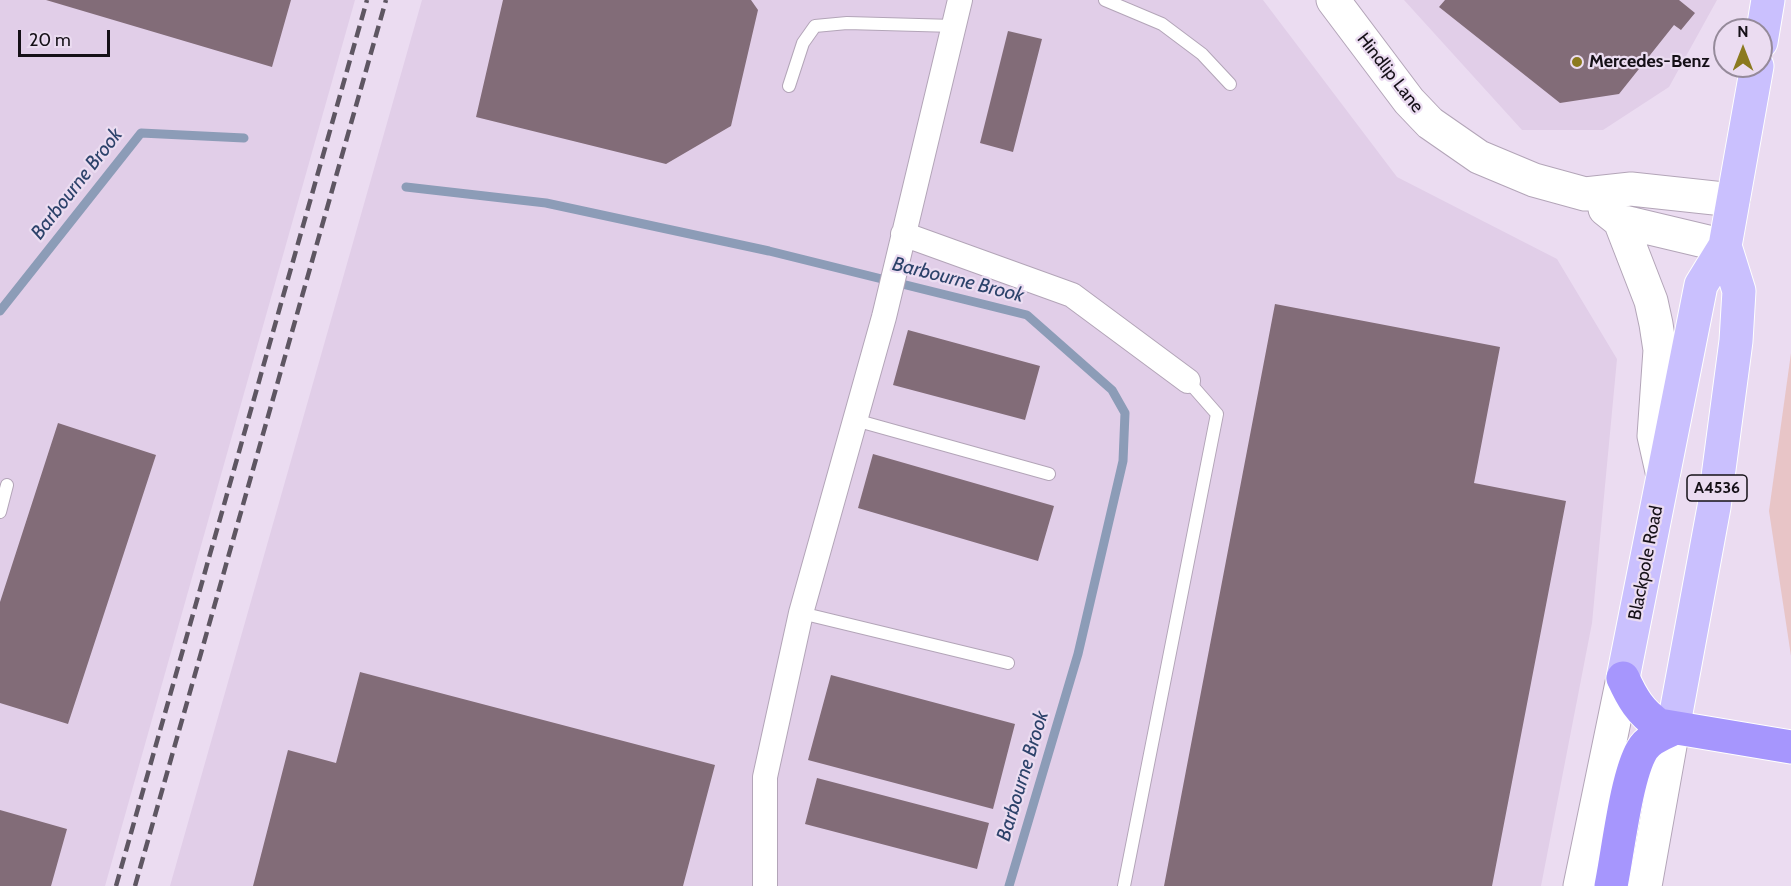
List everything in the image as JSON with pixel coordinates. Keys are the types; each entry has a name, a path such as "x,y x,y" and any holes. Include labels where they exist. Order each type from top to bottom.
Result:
{"highway":[{"path":"1623,678 1634,703 1646,716 1659,725 1672,729 1791,747"},
{"path":"1611,886 1634,768 1643,748 1656,736 1672,729"}],"main road":[{"path":"1765,18 1768,0"},
{"name":"Blackpole Road","path":"1623,678 1701,285 1725,246 1755,78"},
{"name":"Blackpole Road","path":"1672,729 1714,507 1736,341 1739,291 1725,246"}],"street":[{"path":"765,886 765,777 801,613 884,317 960,0"},
{"name":"Hindlip Lane","path":"1333,0 1409,101 1430,123 1454,141 1496,165 1534,180 1585,194 1631,189 1733,200"},
{"name":"Hindlip Lane","path":"1585,194 1620,221 1725,246"},
{"path":"1620,221 1650,301 1656,324 1659,350 1654,436 1663,476"},
{"path":"903,234 1072,296 1188,381"},
{"name":"Blackpole Road","path":"1580,886 1623,678"},
{"name":"Blackpole Road","path":"1645,886 1672,729"}],"lane":[{"path":"1105,0 1162,24 1202,54 1230,84"},
{"path":"789,86 803,43 815,26 879,23 954,26"},
{"path":"1124,886 1217,414 1188,381"},
{"path":"855,420 1049,474"},
{"path":"0,512 7,485"},
{"path":"801,613 1008,663"}],"shaded area":[{"path":"0,0 355,0 105,886 0,886"},
{"path":"422,0 1263,0 1397,177 1557,259 1617,359 1592,623 1541,886 170,886"},
{"path":"1404,0 1717,0 1669,87 1603,130 1522,130"},
{"path":"1791,353 1791,656 1769,511"}],"building":[{"path":"46,0 291,0 272,67"},
{"path":"503,0 751,0 758,10 731,126 666,164 476,117"},
{"name":"Mercedes-Benz","path":"1445,0 1679,0 1695,13 1681,30 1674,25 1619,94 1560,103 1439,7"},
{"path":"1008,31 1042,39 1013,152 980,143"},
{"path":"1275,304 1500,347 1474,483 1566,501 1492,886 1164,886"},
{"path":"908,330 1040,366 1025,420 893,385"},
{"path":"58,423 156,455 68,724 0,703 0,602"},
{"path":"873,454 1054,506 1038,561 858,508"},
{"path":"360,672 715,765 683,886 253,886 288,750 336,763"},
{"path":"831,675 1015,724 993,809 808,760"},
{"path":"817,778 989,823 977,869 805,824"},
{"path":"0,810 67,829 51,886 0,886"}],"waterway":[{"name":"Barbourne Brook","path":"0,311 141,133 244,138"},
{"name":"Barbourne Brook","path":"406,187 546,203 769,251 1027,315 1112,390 1125,413 1123,461 1078,654 1009,886"}],"railway":[{"path":"116,886 367,0"},
{"path":"135,886 386,0"}],"place":[{"name":"Mercedes-Benz","path":"1577,62"}]}
